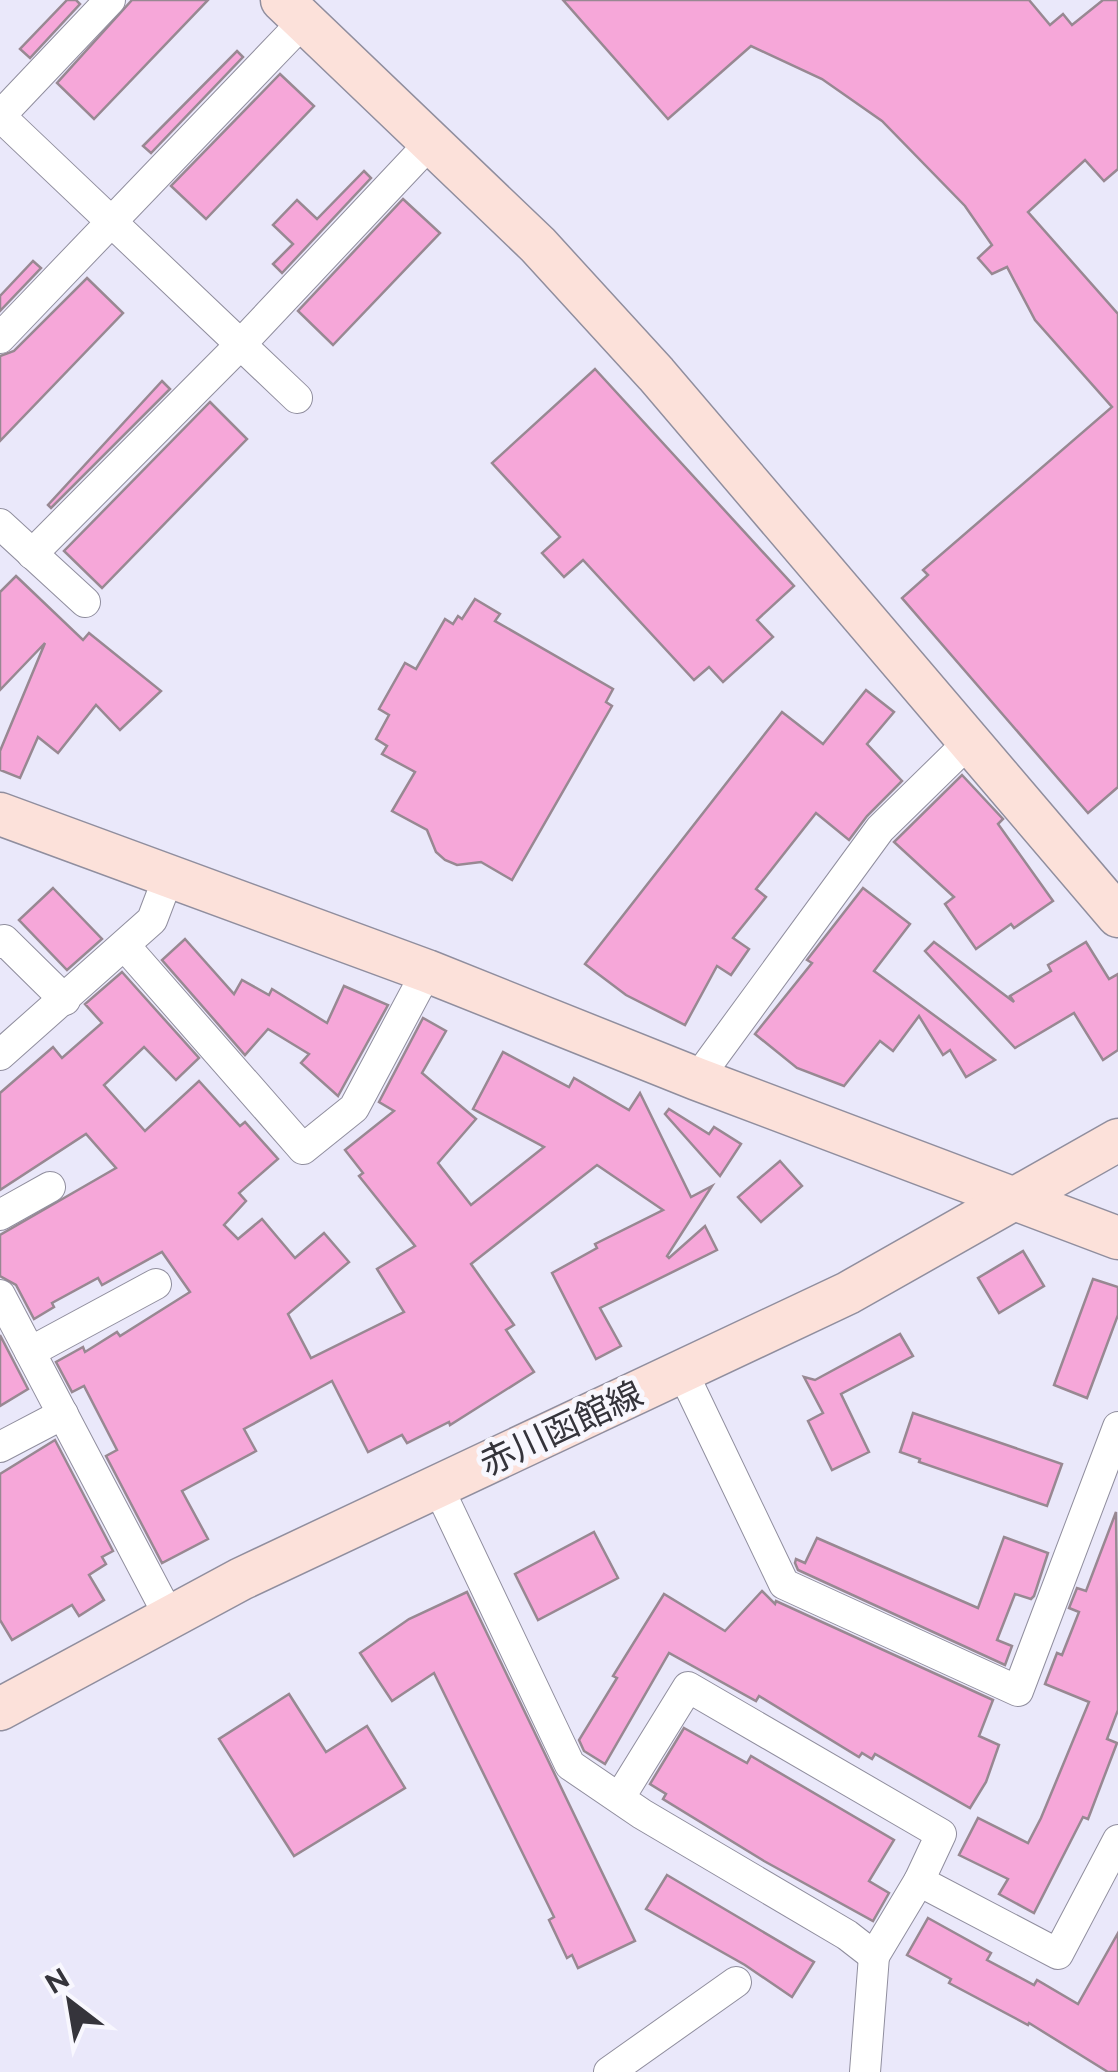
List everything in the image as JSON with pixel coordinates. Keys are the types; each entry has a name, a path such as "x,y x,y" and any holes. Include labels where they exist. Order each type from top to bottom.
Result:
{"street":[{"path":"110,0 0,116 297,398"},
{"path":"0,338 111,221 293,11 538,245 656,374 972,740 1118,916"},
{"path":"32,554 241,344 432,141"},
{"path":"0,524 85,602"},
{"path":"697,1079 880,828 972,740"},
{"path":"0,814 426,971 697,1079 1118,1238"},
{"path":"0,1055 152,920 168,878"},
{"path":"0,943 4,940 65,1000"},
{"path":"125,946 303,1149 354,1108 426,971"},
{"name":"赤川函館線","path":"0,1709 241,1580 848,1293 1118,1140"},
{"path":"0,1215 50,1187"},
{"path":"30,1352 156,1284"},
{"path":"0,1295 170,1618"},
{"path":"682,1371 784,1584 1018,1691 1118,1426"},
{"path":"0,1447 64,1414"},
{"path":"437,1485 570,1765 642,1814 847,1935 874,1956"},
{"path":"620,1798 688,1687 941,1834 919,1881 874,1956 865,2072"},
{"path":"919,1881 1058,1954 1118,1840"},
{"path":"609,2072 736,1982"}],"building":[{"path":"67,0 80,4 30,58 20,49"},
{"path":"132,0 208,0 94,119 57,83"},
{"path":"563,0 1029,0 1050,25 1063,14 1072,25 1103,0 1118,0 1118,169 1104,181 1085,160 1028,212 1118,314 1118,787 1088,813 902,598 928,575 923,570 1112,407 1035,320 1007,267 992,274 978,258 992,245 965,206 882,121 822,79 751,46 668,119"},
{"path":"237,51 243,57 151,153 143,146"},
{"path":"280,74 314,106 206,219 171,186"},
{"path":"364,171 371,178 282,273 273,264 293,244 273,225 297,200 317,219"},
{"path":"403,199 440,233 333,345 298,311"},
{"path":"33,261 41,268 0,311 0,296"},
{"path":"87,278 123,313 0,441 0,356 14,351"},
{"path":"595,369 794,586 757,620 773,637 723,682 709,667 694,680 583,560 564,577 542,553 560,537 492,463"},
{"path":"162,381 170,389 51,508 48,505"},
{"path":"210,402 247,439 102,588 64,551"},
{"path":"16,576 83,640 89,633 161,691 120,730 96,705 58,753 38,737 20,778 0,770 0,751 45,643 0,690 0,592"},
{"path":"475,599 500,614 495,621 613,689 606,702 612,706 512,880 481,862 457,865 445,860 436,852 427,830 392,811 415,772 382,754 387,746 376,739 389,715 379,709 405,663 416,669 445,619 453,624 458,616 462,619"},
{"path":"866,690 894,712 867,744 902,781 849,840 816,813 756,889 766,897 733,938 749,949 731,975 717,966 685,1025 626,995 585,964 782,712 823,744"},
{"path":"962,775 1003,819 998,824 1053,901 976,949 945,904 954,897 894,842"},
{"path":"53,888 102,939 67,970 19,920"},
{"path":"863,888 910,924 874,971 995,1060 966,1077 950,1050 943,1055 919,1016 893,1051 880,1041 844,1086 797,1068 755,1034 812,963 807,960"},
{"path":"185,939 234,994 242,980 269,995 272,989 327,1023 344,986 388,1005 338,1096 301,1063 309,1054 268,1029 245,1055 162,960"},
{"path":"934,942 1014,1002 1010,996 1051,971 1048,965 1086,942 1109,979 1118,974 1118,1050 1103,1060 1074,1013 1015,1048 925,951"},
{"path":"122,972 199,1058 176,1080 144,1047 104,1085 145,1131 199,1081 240,1126 245,1122 278,1159 239,1193 246,1201 224,1225 238,1239 262,1219 295,1258 324,1233 349,1262 288,1314 311,1358 404,1312 377,1269 415,1246 359,1176 363,1173 345,1150 394,1111 379,1102 423,1018 446,1031 422,1073 476,1119 438,1163 471,1205 544,1147 473,1109 503,1052 569,1087 574,1078 629,1110 640,1093 691,1197 712,1186 667,1256 705,1226 717,1250 600,1308 621,1346 596,1359 552,1273 597,1248 595,1244 663,1210 597,1165 471,1264 514,1325 506,1330 534,1372 450,1425 449,1422 407,1443 402,1435 368,1452 332,1381 244,1429 256,1451 182,1491 208,1539 162,1563 106,1456 117,1450 84,1386 72,1392 56,1362 83,1347 85,1352 117,1332 120,1336 190,1292 162,1252 102,1285 98,1278 52,1303 54,1307 34,1319 16,1285 0,1276 0,1235 116,1168 86,1134 0,1190 0,1093 53,1047 62,1058 102,1023 85,1004"},
{"path":"669,1109 709,1134 714,1127 741,1144 720,1176 665,1114"},
{"path":"780,1161 802,1186 761,1222 738,1197"},
{"path":"1023,1251 1044,1286 999,1313 978,1278"},
{"path":"1093,1279 1118,1287 1118,1315 1087,1398 1054,1385"},
{"path":"900,1334 913,1356 841,1394 869,1452 832,1470 808,1421 823,1413 804,1377 815,1380"},
{"path":"0,1335 28,1389 0,1406"},
{"path":"913,1413 1062,1464 1047,1506 900,1452"},
{"path":"55,1440 113,1551 102,1557 106,1564 89,1575 104,1600 79,1616 72,1605 12,1640 0,1620 0,1474"},
{"path":"1116,1512 1118,1710 1107,1739 1117,1743 1088,1819 1083,1817 1034,1913 999,1894 1008,1879 959,1855 978,1818 1028,1843 1041,1818 1089,1702 1045,1684 1079,1612 1069,1608 1077,1588 1086,1591"},
{"path":"594,1532 618,1578 538,1620 515,1574"},
{"path":"1004,1537 1048,1553 1034,1596 1031,1599 1015,1594 997,1640 1012,1646 1005,1665 798,1570 795,1563 796,1559 805,1563 817,1538 978,1608"},
{"path":"762,1591 775,1604 776,1601 993,1700 979,1736 999,1745 986,1782 970,1808 875,1754 872,1759 862,1753 859,1757 759,1696 756,1701 669,1653 605,1764 584,1751 579,1740 664,1594 725,1631"},
{"path":"467,1592 635,1941 578,1968 572,1955 567,1958 549,1920 554,1917 434,1673 392,1701 360,1653 409,1619"},
{"path":"289,1694 326,1752 367,1726 405,1788 294,1856 219,1739"},
{"path":"684,1728 747,1763 751,1756 894,1840 869,1881 889,1893 873,1921 663,1799 666,1794 650,1784"},
{"path":"667,1875 814,1962 792,1997 745,1965 646,1909"},
{"path":"928,1918 991,1953 987,1960 1034,1985 1037,1980 1078,2004 1118,1933 1118,2072 1108,2072 1029,2023 949,1983 951,1979 907,1955"}]}
